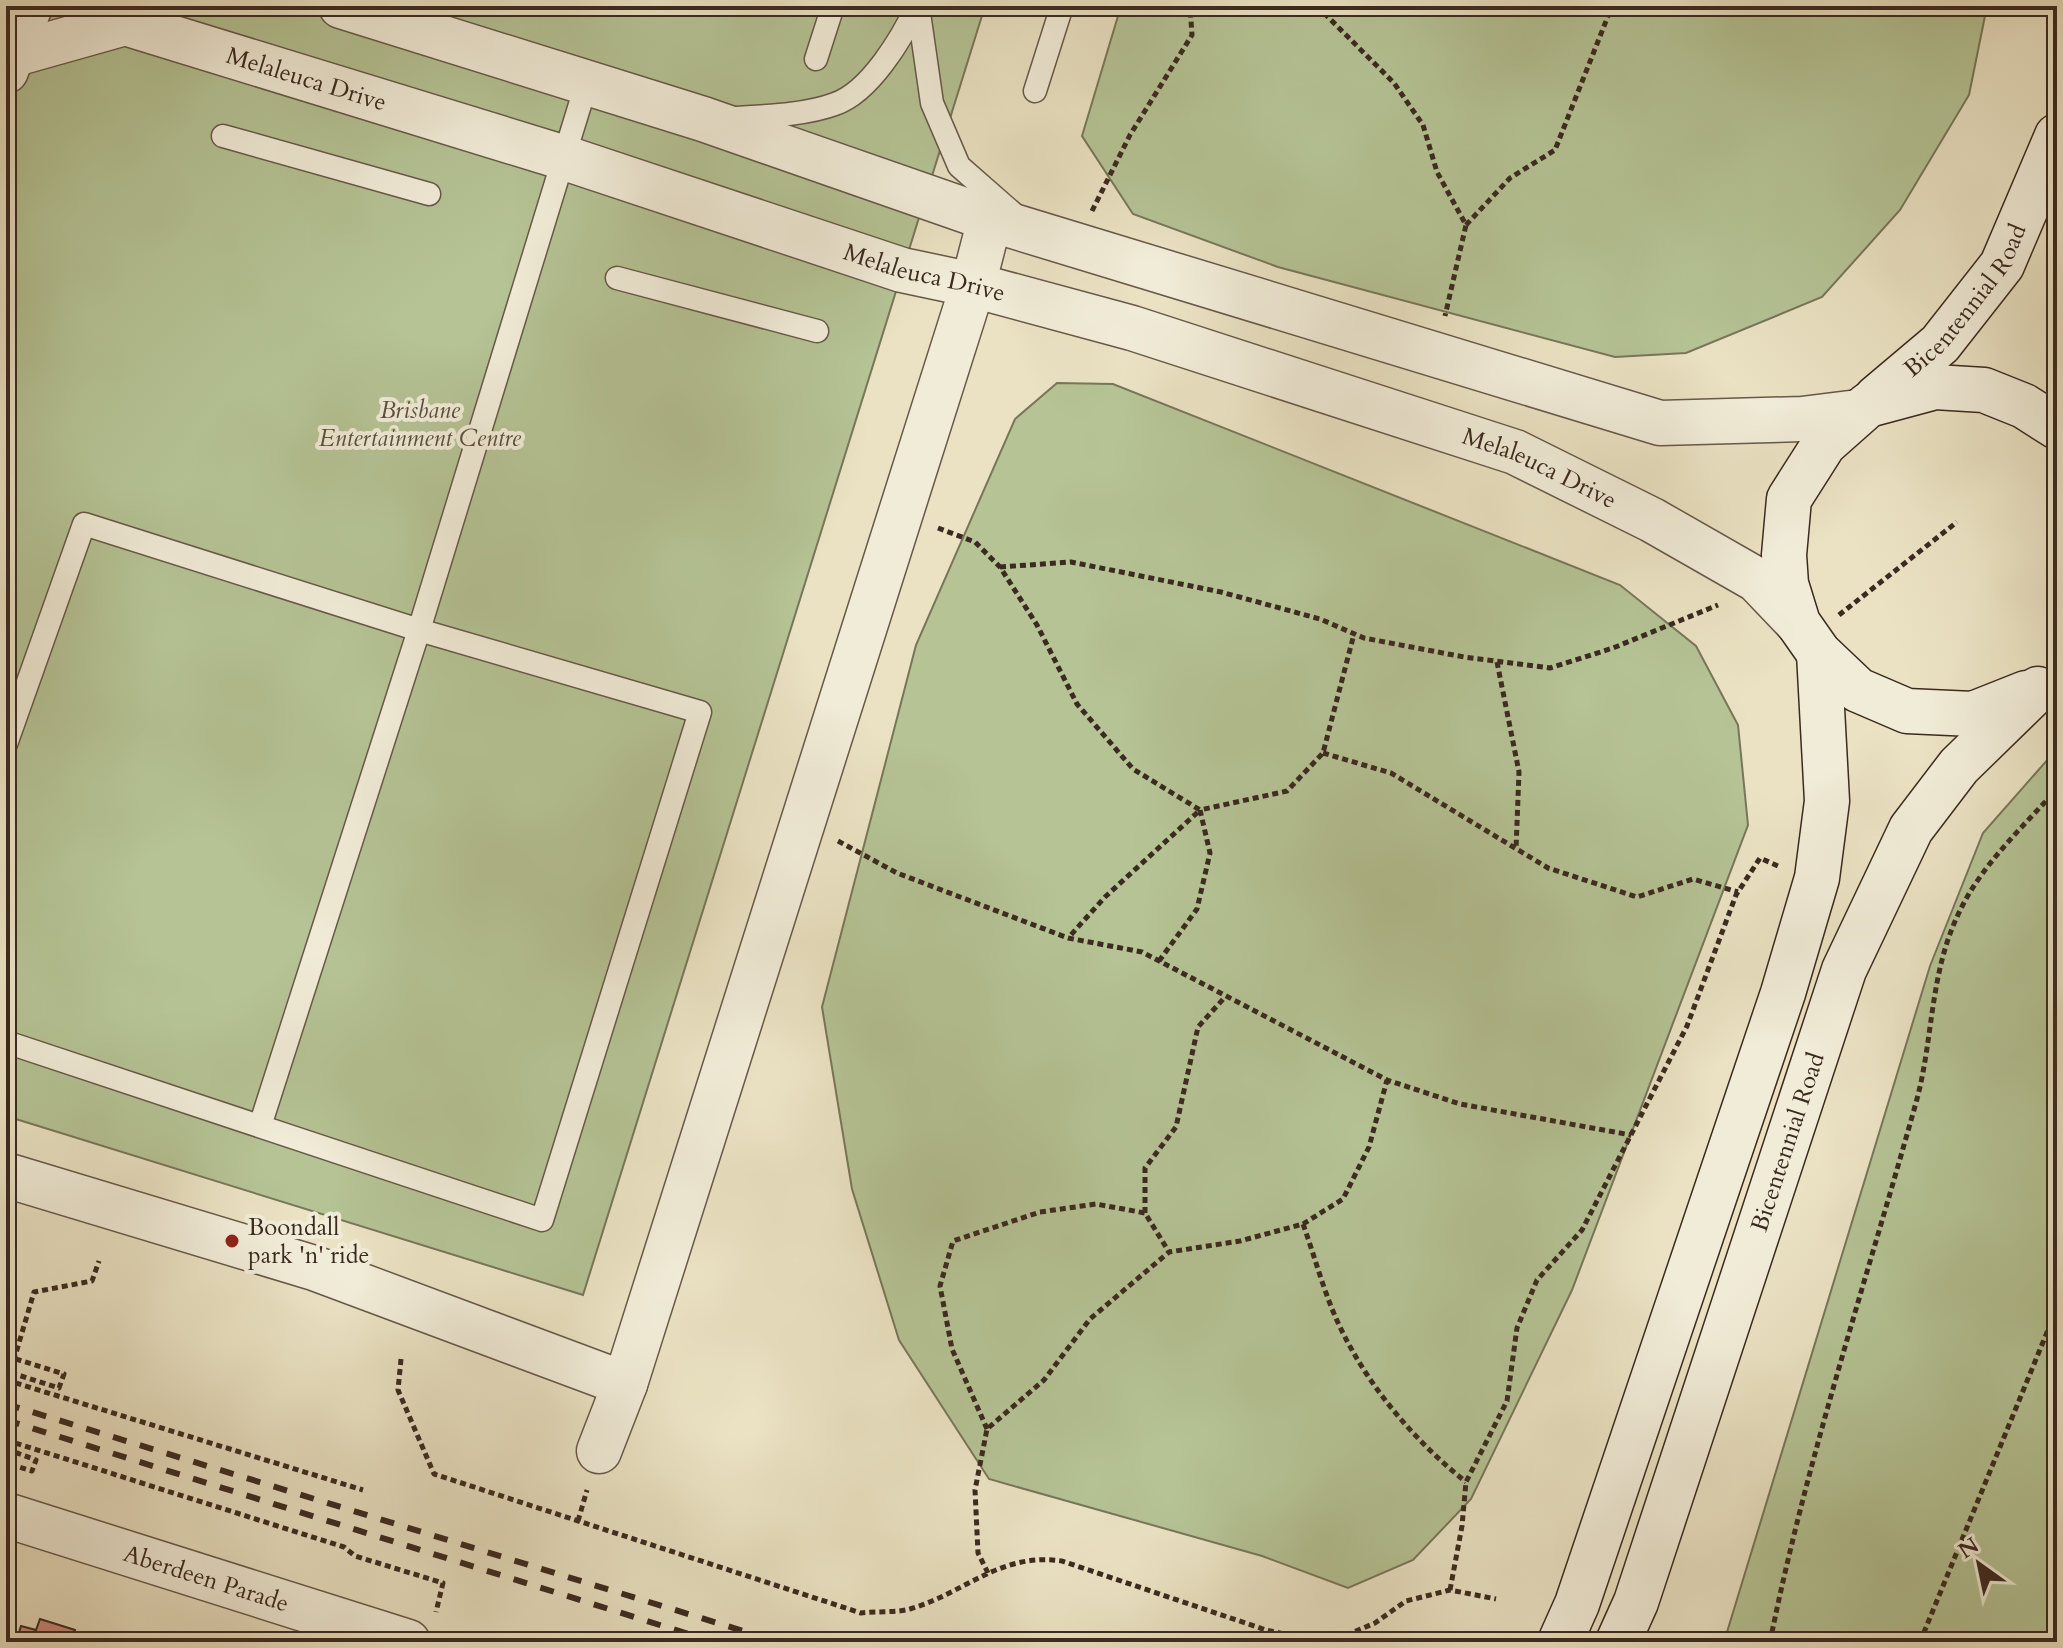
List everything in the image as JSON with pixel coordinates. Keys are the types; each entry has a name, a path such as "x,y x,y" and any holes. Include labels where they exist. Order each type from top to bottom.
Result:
{"street":[{"path":"10,62 30,6"},
{"path":"341,6 586,85 703,119 990,219 1660,423 1802,419 1863,409"},
{"name":"Melaleuca Drive","path":"10,62 125,23 565,158 902,270 973,285 1132,328 1515,452 1652,520 1757,580 1816,632"},
{"name":"Bicentennial Road","path":"2048,680 1973,714 1907,711 1858,690 1786,584 1784,555 1789,499 1824,444 1940,344 2002,265 2046,169 2057,136"},
{"path":"599,1451 625,1384 973,285 990,219"},
{"name":"Bicentennial Road","path":"1863,409 1935,387 1984,390 2024,406 2057,427"},
{"name":"Bicentennial Road","path":"1560,1642 1577,1604 1778,1008 1817,878 1827,801 1816,632"},
{"name":"Bicentennial Road","path":"1618,1642 1636,1602 1844,970 1911,829 1959,766 2048,680"},
{"path":"6,1175 314,1268 625,1384"},
{"name":"Aberdeen Parade","path":"6,1515 421,1630"}],"lane":[{"path":"816,59 833,6"},
{"path":"703,119 768,116 836,104 860,86 899,44 917,6"},
{"path":"917,6 932,103 959,166 1034,232"},
{"path":"1035,91 1062,6"},
{"path":"260,1126 419,630 586,85"},
{"path":"223,136 429,194"},
{"path":"617,278 817,331"},
{"path":"6,744 84,524 419,630 700,712 542,1220 6,1042"}],"path":[{"path":"1076,244 1130,135 1192,35 1190,6"},
{"path":"1317,6 1394,83 1423,125 1437,172 1466,225"},
{"path":"1437,354 1466,225 1510,178 1555,150 1612,6"},
{"path":"900,515 975,542 1000,567 1037,625 1077,704 1133,769 1200,810 1210,853 1197,909 1159,961"},
{"path":"1816,632 1957,522"},
{"path":"1000,567 1071,562 1221,592 1320,619 1355,634 1497,662 1550,668 1705,613 1757,580"},
{"path":"1068,938 1105,897 1200,810 1287,791 1323,753 1355,634"},
{"path":"1497,662 1519,772 1516,849"},
{"path":"1323,753 1391,773 1548,868 1637,897 1693,879 1738,892"},
{"path":"1770,1642 1824,1423 1918,1094 1935,984 1956,918 1976,879 2057,789"},
{"path":"802,822 897,873 1068,938 1142,952 1387,1080 1460,1104 1631,1135"},
{"path":"1450,1590 1462,1526 1466,1482 1507,1401 1517,1328 1537,1280 1582,1230 1687,1026 1738,892 1760,858 1787,869"},
{"path":"1169,1252 1145,1213 1145,1168 1176,1127 1198,1027 1225,997"},
{"path":"987,1429 1044,1380 1090,1319 1169,1252 1240,1241 1303,1224 1343,1199 1369,1147 1387,1080"},
{"path":"988,1573 978,1553 975,1490 987,1429 952,1349 940,1286 953,1241 1054,1210 1096,1204 1145,1213"},
{"path":"1303,1224 1344,1334 1386,1401 1437,1460 1466,1482"},
{"path":"99,1261 92,1281 34,1292 7,1380 363,1490"},
{"path":"1920,1642 2057,1308"},
{"path":"6,1356 64,1374 59,1388 15,1374 6,1402"},
{"path":"401,1359 398,1390 434,1474 861,1613 908,1610 988,1573 1035,1557 1062,1561 1266,1630 1316,1641 1342,1637 1375,1623 1406,1601 1450,1590 1496,1599"},
{"path":"6,1440 344,1547 355,1556 443,1583 421,1630"},
{"path":"6,1449 36,1460 32,1471 6,1463"}],"green space":[{"name":"Brisbane Entertainment Centre","path":"6,6 985,6 583,1295 6,1116"},
{"path":"1121,6 1987,6 1969,95 1900,210 1822,297 1686,353 1615,357 1278,267 1133,214 1082,136"},
{"path":"1057,383 1113,384 1620,585 1696,646 1738,725 1748,825 1572,1290 1471,1499 1413,1560 1348,1588 1262,1556 989,1479 899,1340 852,1189 822,1007 916,645 1015,419"},
{"path":"2057,749 2057,1642 1724,1642 1930,966 1983,833"}],"building":[{"path":"40,1619 75,1630 71,1642 16,1642 21,1626 36,1630"}],"railway":[{"path":"6,1404 779,1642"},
{"path":"6,1420 714,1642"}],"place":[{"name":"Boondall park 'n' ride","path":"232,1241"}]}
